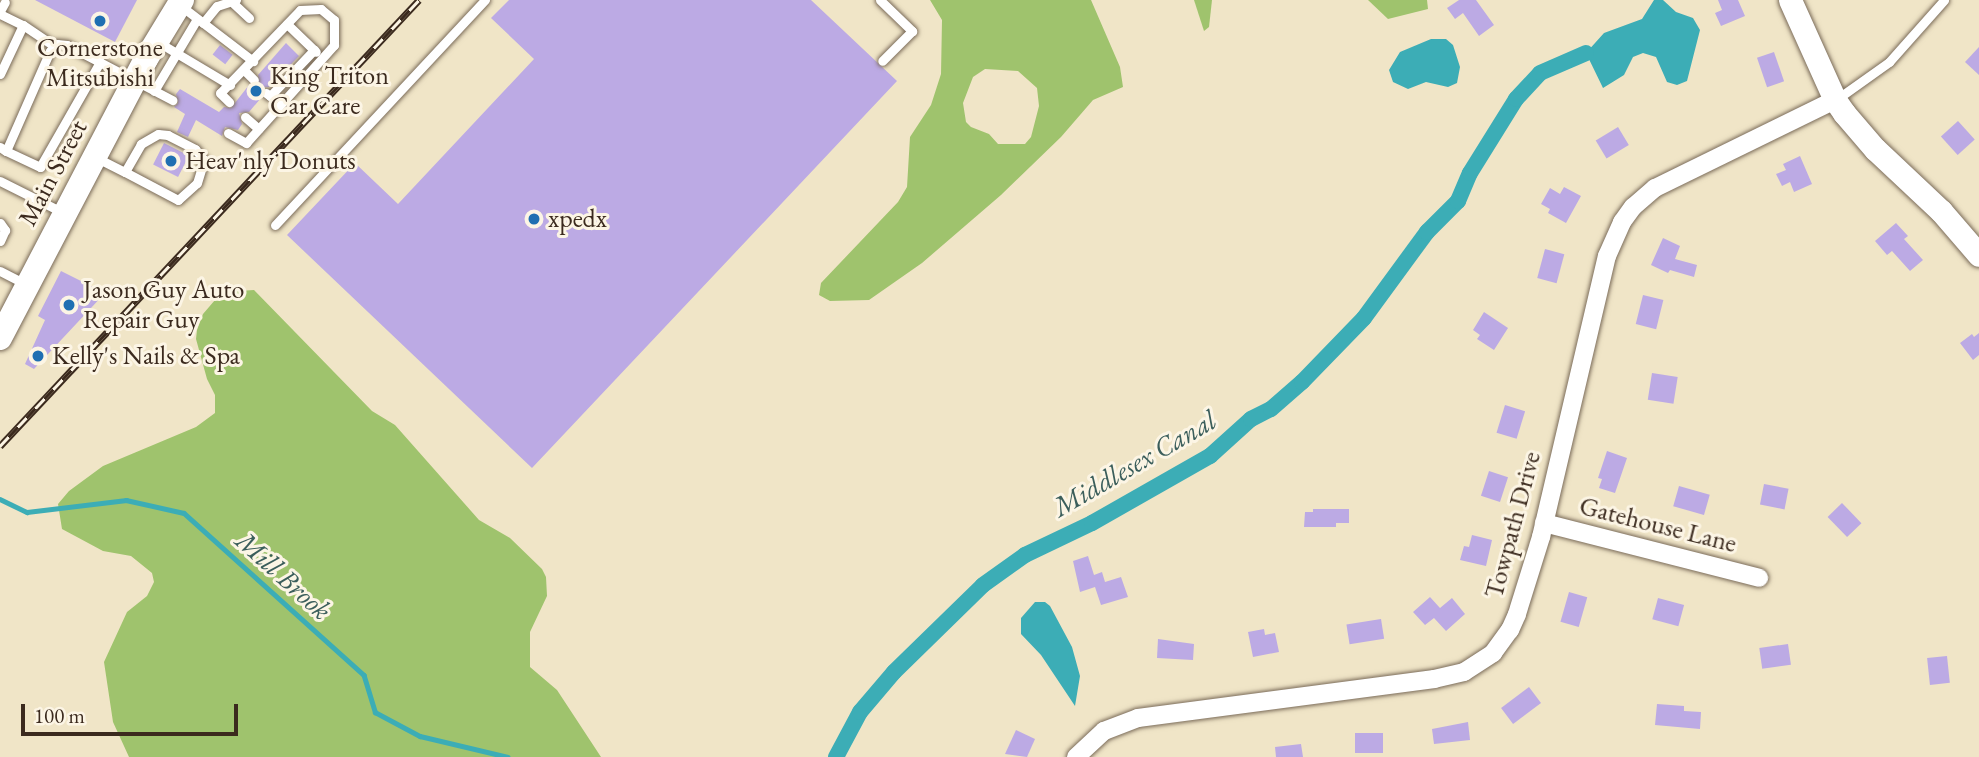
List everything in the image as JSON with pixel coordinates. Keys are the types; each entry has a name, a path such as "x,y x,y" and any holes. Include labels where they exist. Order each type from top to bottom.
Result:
{"main road":[{"name":"Main Street","path":"0,338 95,157 145,86 186,9"}],"street":[{"path":"1790,0 1835,100 1875,149 1941,211 1979,255"},
{"name":"Towpath Drive","path":"1076,757 1104,731 1138,718 1434,679 1475,666 1500,646 1510,630 1544,523 1607,257 1628,214 1664,183 1835,100"},
{"name":"Gatehouse Lane","path":"1544,523 1759,578"}],"lane":[{"path":"275,225 485,0"},
{"path":"880,0 912,32 883,61"},
{"path":"1835,100 1889,62 1944,0"},
{"path":"186,9 234,2 249,18"},
{"path":"2,9 54,46 64,44 172,100"},
{"path":"186,9 253,61"},
{"path":"228,133 246,143 259,130 334,45 334,20 321,9 300,10 220,93 229,102"},
{"path":"287,24 322,59"},
{"path":"0,74 23,25"},
{"path":"54,46 3,149 40,167 100,62"},
{"path":"167,48 230,85"},
{"path":"266,93 270,96 314,50"},
{"path":"244,70 254,80"},
{"path":"245,117 259,130"},
{"path":"95,157 125,173 178,200 197,183 204,167 199,152 168,135 148,137 141,144 125,173"},
{"path":"0,181 65,214"},
{"path":"0,223 5,230 0,241"},
{"path":"0,271 28,285"}],"green space":[{"path":"930,0 1091,0 1120,67 1123,87 1093,100 1061,137 1001,195 922,263 869,300 830,301 819,295 821,283 898,202 907,187 910,137 931,105 941,74 942,20","holes":["985,69 1018,71 1037,88 1039,106 1031,137 1025,144 998,144 989,134 971,127 966,122 963,103 973,77"]},
{"path":"1194,0 1212,0 1209,27 1204,31"},
{"path":"1368,0 1427,0 1428,9 1388,19"},
{"path":"254,290 372,411 395,425 479,520 510,538 542,569 546,577 547,596 530,632 530,667 557,690 601,757 129,757 113,722 104,662 127,612 147,596 154,582 152,573 131,556 103,551 62,529 58,504 69,491 103,466 196,427 215,413 215,395 207,379 196,339 197,330 203,314 215,300 238,291"}],"water":[{"path":"1654,0 1663,0 1676,12 1693,18 1700,30 1687,81 1677,85 1667,82 1656,57 1643,53 1633,57 1624,75 1603,88 1586,53 1604,33 1642,19"},
{"path":"1431,39 1446,39 1453,45 1460,67 1457,83 1448,87 1426,82 1408,89 1393,82 1389,70 1400,52"},
{"path":"1035,602 1045,602 1050,606 1072,647 1080,676 1075,706 1041,655 1021,634 1021,618"}],"building":[{"name":"Cornerstone Mitsubishi","path":"35,0 137,0 115,42"},
{"name":"xpedx","path":"509,0 811,0 897,81 532,468 287,235 355,163 398,204 534,59 491,18"},
{"path":"1459,0 1476,0 1494,25 1479,36 1463,13 1455,19 1447,8"},
{"path":"1718,0 1738,0 1745,16 1721,26 1715,13 1722,10"},
{"name":"King Triton Car Care","path":"286,43 299,56 269,87 261,88 261,98 249,112 239,113 242,124 238,130 225,127 222,136 196,120 188,137 177,132 185,114 174,107 178,103 176,94 180,89 219,112 224,107 231,108 249,85 259,84 258,75"},
{"path":"220,45 233,55 225,64 213,54"},
{"path":"1979,47 1979,75 1965,62"},
{"path":"1774,52 1784,81 1767,87 1757,58"},
{"path":"1958,121 1975,140 1958,155 1941,136"},
{"path":"1618,127 1629,145 1607,158 1596,140"},
{"name":"Heav'nly Donuts","path":"164,143 189,156 178,177 153,164"},
{"path":"1800,156 1812,184 1794,192 1790,182 1782,186 1776,174 1786,170 1783,164"},
{"path":"1564,187 1581,196 1566,223 1548,213 1550,209 1541,204 1550,188 1560,194"},
{"path":"1896,223 1908,236 1904,239 1923,260 1910,271 1892,251 1887,255 1875,241"},
{"path":"1663,238 1680,246 1675,259 1697,265 1694,277 1670,270 1668,273 1651,265"},
{"path":"1545,249 1564,254 1557,283 1537,278"},
{"name":"Jason Guy Auto Repair Guy","path":"61,271 105,293 34,369 25,364 45,320 38,316"},
{"path":"1643,295 1663,300 1656,329 1636,324"},
{"path":"1484,312 1508,328 1494,350 1477,339 1480,335 1473,330"},
{"path":"1979,333 1979,355 1973,360 1960,343 1972,334 1974,337"},
{"path":"1652,373 1678,377 1673,404 1648,400"},
{"path":"1505,405 1525,411 1517,439 1497,433"},
{"path":"1607,451 1627,458 1615,493 1599,488 1602,479 1598,478"},
{"path":"1489,471 1508,477 1500,502 1481,496"},
{"path":"1764,484 1789,489 1785,509 1760,505"},
{"path":"1679,486 1710,495 1704,515 1673,506"},
{"path":"1842,503 1861,523 1847,537 1828,517"},
{"path":"1313,509 1349,509 1349,523 1336,523 1336,527 1304,527 1305,512 1313,512"},
{"path":"1472,535 1492,540 1486,566 1460,560 1464,546 1469,547"},
{"path":"1088,556 1094,575 1102,572 1105,582 1121,577 1128,597 1101,605 1095,587 1080,592 1073,561"},
{"path":"1569,592 1587,597 1579,627 1560,622"},
{"path":"1430,597 1440,608 1452,598 1465,614 1446,631 1434,618 1425,625 1413,612"},
{"path":"1658,598 1684,605 1678,626 1652,619"},
{"path":"1381,619 1384,639 1350,644 1346,624"},
{"path":"1264,629 1265,635 1275,633 1279,652 1253,657 1248,632"},
{"path":"1158,639 1194,644 1193,660 1157,658"},
{"path":"1788,644 1791,665 1762,669 1759,648"},
{"path":"1947,656 1950,683 1930,685 1927,658"},
{"path":"1529,687 1541,703 1513,724 1501,708"},
{"path":"1657,704 1684,706 1684,711 1701,712 1700,729 1655,725"},
{"path":"1468,722 1470,740 1434,744 1432,729"},
{"path":"1016,730 1035,739 1027,757 1005,754"},
{"path":"1355,733 1383,733 1383,753 1355,753"},
{"path":"1301,744 1303,757 1276,757 1275,747"}],"waterway":[{"name":"Middlesex Canal","path":"836,757 860,712 894,672 983,585 1025,555 1092,523 1210,456 1251,419 1271,409 1302,382 1364,318 1427,232 1458,201 1470,173 1516,99 1540,73 1586,53"},
{"name":"Mill Brook","path":"0,499 27,512 126,500 184,513 364,675 375,712 420,736 508,757"}],"railway":[{"path":"0,446 419,0"}],"place":[{"name":"Cornerstone Mitsubishi","path":"100,21"},
{"name":"King Triton Car Care","path":"256,91"},
{"name":"Heav'nly Donuts","path":"171,161"},
{"name":"xpedx","path":"534,219"},
{"name":"Jason Guy Auto Repair Guy","path":"69,305"},
{"name":"Kelly's Nails & Spa","path":"38,356"}]}
